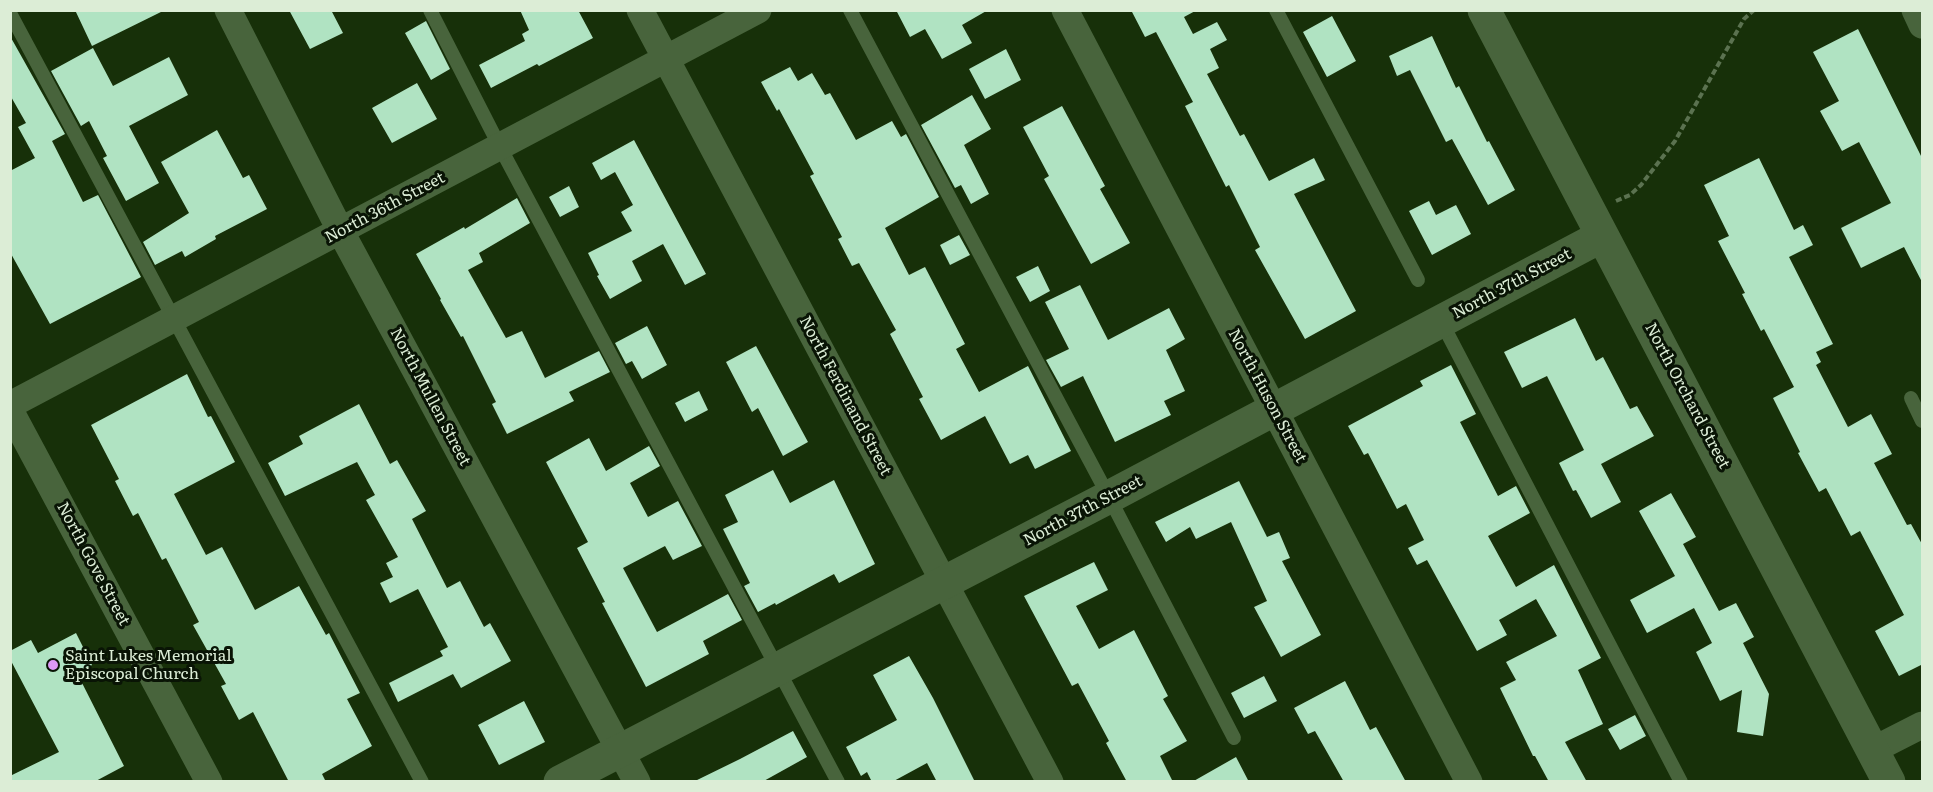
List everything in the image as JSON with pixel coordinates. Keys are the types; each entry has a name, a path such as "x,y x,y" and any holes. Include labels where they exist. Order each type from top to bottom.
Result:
{"street":[{"name":"North Mullen Street","path":"228,10 341,232 637,782"},
{"name":"North Ferdinand Street","path":"640,10 1050,782"},
{"name":"North 36th Street","path":"10,405 758,10"},
{"name":"North Huson Street","path":"1065,10 1469,782"},
{"name":"North Orchard Street","path":"1484,10 1889,782"},
{"path":"1915,10 1923,25"},
{"name":"North 37th Street","path":"560,782 1109,497 1441,321 1596,225"},
{"name":"North Gove Street","path":"10,410 210,782"},
{"path":"1873,750 1923,725"}],"lane":[{"path":"430,10 500,147 838,782"},
{"path":"850,10 1109,497 1234,738"},
{"path":"1276,10 1418,280"},
{"path":"10,13 422,782"},
{"path":"1441,321 1681,782"},
{"path":"1911,398 1923,421"}],"path":[{"path":"1596,225 1641,185 1675,141 1744,19 1754,10"}],"building":[{"path":"75,10 165,10 92,46"},
{"path":"289,10 331,10 343,33 310,49"},
{"path":"520,10 578,10 593,38 491,88 479,65 525,41 522,34 529,30"},
{"path":"896,10 988,10 962,25 972,43 942,59 925,29 910,37"},
{"path":"1131,10 1197,10 1184,17 1193,34 1217,22 1227,40 1210,49 1219,68 1207,74 1240,136 1244,134 1269,181 1314,158 1325,180 1294,194 1356,311 1305,339 1255,250 1260,247 1229,185 1226,187 1185,106 1193,102 1156,32 1145,37"},
{"path":"1332,16 1356,61 1327,77 1303,32"},
{"path":"426,21 450,69 431,80 405,33"},
{"path":"1858,29 1923,160 1923,284 1904,247 1861,268 1841,228 1891,203 1859,142 1842,151 1820,111 1839,101 1813,52"},
{"path":"10,36 65,134 52,141 83,202 98,195 141,277 50,324 10,252 10,171 35,158 18,127 26,123 10,95"},
{"path":"1432,36 1456,88 1459,86 1487,142 1489,141 1515,190 1488,205 1452,139 1446,142 1410,70 1397,76 1389,56"},
{"path":"93,48 113,86 169,57 188,95 129,126 159,183 126,201 103,158 107,156 89,121 81,126 51,71"},
{"path":"1006,49 1021,80 985,99 969,69"},
{"path":"790,67 798,81 812,73 825,95 830,93 856,140 892,121 901,137 906,134 939,197 885,228 909,275 925,267 965,344 956,349 979,392 1028,366 1071,451 1035,469 1028,455 1010,464 985,416 941,440 919,399 923,397 890,334 896,330 859,263 852,266 838,239 842,237 810,176 814,174 779,109 777,111 761,82"},
{"path":"417,83 437,119 392,143 372,108"},
{"path":"972,95 991,129 964,145 989,194 971,204 961,185 955,188 921,125"},
{"path":"1062,106 1105,186 1100,189 1130,243 1091,264 1044,179 1049,176 1023,127"},
{"path":"217,130 243,178 249,175 267,209 215,236 216,239 185,257 182,251 155,265 143,242 189,213 161,162"},
{"path":"634,140 706,274 685,285 663,244 632,261 642,281 610,299 597,276 599,275 588,253 632,231 621,212 633,205 615,172 601,180 592,163"},
{"path":"1759,158 1794,230 1803,225 1813,245 1789,257 1833,344 1816,352 1821,362 1816,365 1848,427 1871,414 1892,454 1874,463 1907,525 1911,524 1923,546 1923,664 1899,676 1875,631 1904,615 1860,531 1851,536 1826,488 1819,492 1798,453 1800,452 1773,398 1794,387 1764,329 1761,331 1742,294 1745,293 1718,241 1729,236 1704,185"},
{"path":"569,186 579,207 560,217 549,197"},
{"path":"517,198 530,223 479,253 483,262 468,270 506,338 522,331 545,378 599,351 610,372 569,392 574,401 507,434 492,404 496,402 463,336 461,337 416,254 464,227 465,229"},
{"path":"1429,201 1436,215 1456,205 1471,234 1432,255 1409,211"},
{"path":"959,235 970,255 950,265 940,245"},
{"path":"1038,266 1050,291 1030,302 1016,277"},
{"path":"1080,285 1108,340 1169,308 1185,339 1166,350 1185,391 1164,401 1171,415 1115,442 1083,376 1061,387 1046,360 1069,349 1045,302"},
{"path":"1575,318 1596,361 1603,357 1630,409 1637,406 1654,436 1601,464 1621,502 1591,518 1576,490 1573,491 1559,463 1584,450 1547,376 1522,388 1504,352"},
{"path":"647,326 667,365 642,379 632,361 626,364 615,343"},
{"path":"756,346 808,442 783,456 758,408 752,412 726,362"},
{"path":"1451,365 1476,414 1460,422 1498,496 1516,486 1530,513 1488,536 1516,587 1554,565 1601,658 1578,670 1603,724 1565,742 1587,782 1549,782 1533,756 1500,688 1516,680 1506,662 1557,636 1536,599 1499,620 1507,635 1477,651 1427,560 1417,565 1408,548 1424,540 1406,504 1397,509 1368,453 1364,455 1348,426 1423,386 1420,381"},
{"path":"187,374 208,417 211,416 235,462 174,494 206,555 222,547 255,610 299,586 326,635 329,633 360,693 347,699 372,746 322,774 326,782 289,782 253,712 239,720 221,686 226,684 193,625 199,622 166,558 162,560 138,513 133,516 115,481 119,479 91,425"},
{"path":"699,391 708,410 685,422 675,403"},
{"path":"359,404 390,464 397,460 426,511 412,519 447,588 460,581 484,627 490,623 511,661 461,688 453,674 398,702 389,683 443,656 440,651 448,647 418,589 390,603 380,583 393,577 386,563 398,557 366,500 375,495 357,462 285,496 268,463 303,444 299,436"},
{"path":"589,438 606,471 649,446 660,466 630,483 648,517 678,501 702,546 673,560 665,546 623,568 657,632 728,594 742,620 703,641 709,654 646,687 602,603 605,602 577,548 588,542 546,462"},
{"path":"773,470 790,503 834,480 875,564 839,583 834,574 758,612 744,586 750,583 723,529 738,522 725,495"},
{"path":"1239,481 1267,537 1279,532 1290,558 1282,561 1321,635 1281,657 1254,607 1267,601 1231,522 1196,539 1190,527 1166,542 1155,522"},
{"path":"1671,493 1696,537 1683,544 1719,611 1736,603 1754,637 1743,643 1769,694 1763,736 1737,732 1742,690 1720,701 1696,652 1712,643 1694,608 1647,633 1630,600 1675,576 1639,511"},
{"path":"1094,562 1108,590 1076,606 1099,649 1134,630 1168,696 1163,699 1187,741 1160,756 1173,782 1127,782 1106,743 1109,741 1078,683 1072,686 1024,596"},
{"path":"76,633 92,665 77,673 124,766 94,782 10,782 10,776 59,752 10,659 10,651 31,640 38,653"},
{"path":"909,656 975,782 937,782 927,763 892,782 872,782 867,772 861,776 846,747 897,720 873,675"},
{"path":"1264,676 1277,701 1244,718 1231,693"},
{"path":"1345,681 1370,730 1376,727 1406,782 1344,782 1315,731 1308,734 1294,708"},
{"path":"524,701 545,742 499,765 478,725"},
{"path":"1635,715 1646,736 1620,750 1608,729"},
{"path":"793,731 807,757 762,782 693,782 740,759"},
{"path":"1236,757 1249,782 1192,782"}],"place":[{"name":"Saint Lukes Memorial Episcopal Church","path":"53,665"}]}
